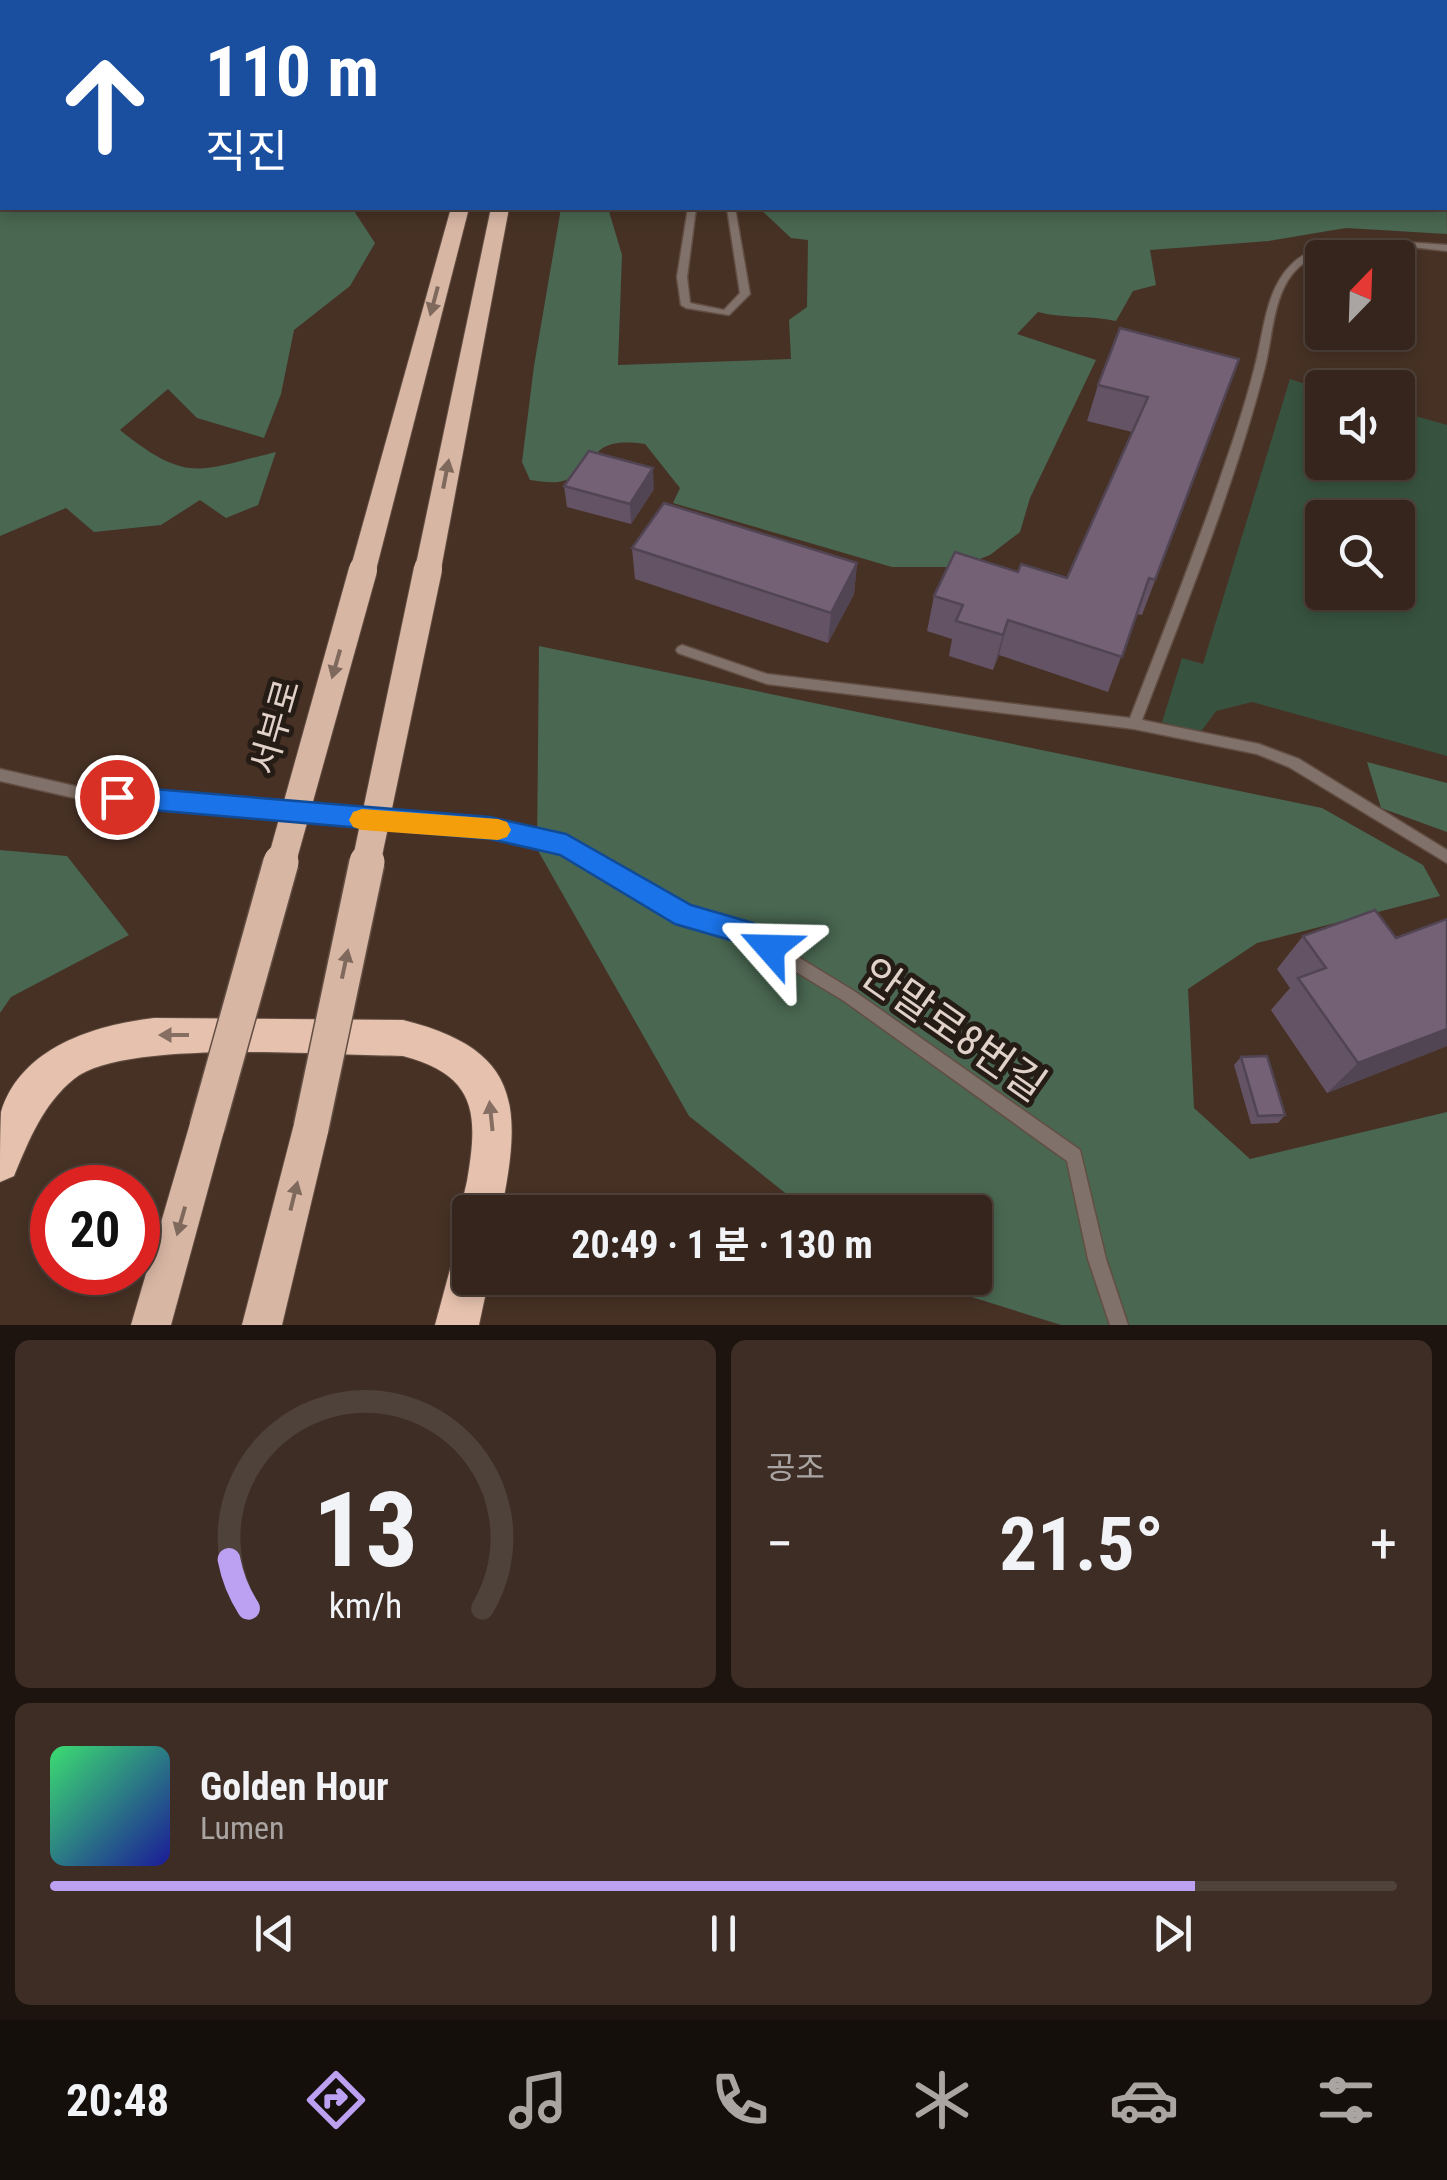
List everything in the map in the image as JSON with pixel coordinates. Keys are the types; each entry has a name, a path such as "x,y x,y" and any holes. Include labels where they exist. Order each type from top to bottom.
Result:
{"highway":[{"name":"서부로","path":"151,1325 459,210"},
{"path":"262,1325 311,1128 500,210"},
{"path":"0,1162 17,1118 40,1083 68,1060 102,1042 166,1035 403,1038 430,1042 454,1052 475,1069 488,1092 494,1116 493,1149 484,1195"},
{"path":"458,1325 464,1295"}],"lane":[{"path":"692,210 682,277 686,305 726,313 744,294 731,210"},
{"path":"1134,724 1220,492 1259,370 1274,305 1292,269 1310,256 1348,246 1447,248"},
{"path":"682,650 768,679 1134,724 1246,746 1294,763 1447,856"},
{"name":"안말로8번길","path":"0,774 78,793 490,828 566,845 684,916 744,932 849,996 1074,1156 1097,1259 1119,1325"}],"green space":[{"path":"0,210 353,210 375,243 350,286 294,330 281,394 264,438 197,418 168,389 120,430 178,466 210,468 276,452 258,505 226,518 200,500 161,525 94,532 66,508 0,536"},
{"path":"561,210 609,210 622,255 618,365 791,359 789,320 807,307 808,240 791,238 761,210 1447,210 1447,234 1346,228 1269,241 1150,250 1156,285 1133,291 1116,321 1038,312 1017,334 1096,360 1030,498 1020,532 990,555 959,567 892,567 673,503 680,488 645,444 612,444 575,476 559,482 530,480 522,462"},
{"path":"1290,379 1305,384 1305,480 1415,480 1415,416 1447,425 1447,756 1252,702 1216,711 1200,733 1162,722 1182,658 1203,664"},
{"path":"539,646 1322,808 1423,865 1440,896 1257,943 1188,989 1194,1108 1250,1159 1447,1112 1447,1325 1061,1325 965,1295 992,1295 992,1195 788,1195 689,1116 537,849"},
{"path":"1367,762 1447,783 1447,832 1381,808"},
{"path":"0,850 67,856 129,935 11,997 0,1013"}],"building":[{"path":"1120,328 1239,359 1155,580 1149,578 1122,657 1008,620 1003,635 956,621 963,605 934,596 955,552 1018,572 1021,564 1067,578 1148,397 1098,385"},
{"path":"589,451 653,468 630,504 564,486"},
{"path":"664,503 857,563 831,613 632,548"},
{"path":"1375,910 1396,938 1447,919 1447,1029 1358,1063 1298,978 1326,968 1303,936"},
{"path":"1267,1056 1285,1115 1258,1116 1241,1057"}],"slow traffic":[{"path":"362,820 498,830"}],"route":[{"path":"117,797 490,828 566,845 684,916 744,932 770,948"}]}
